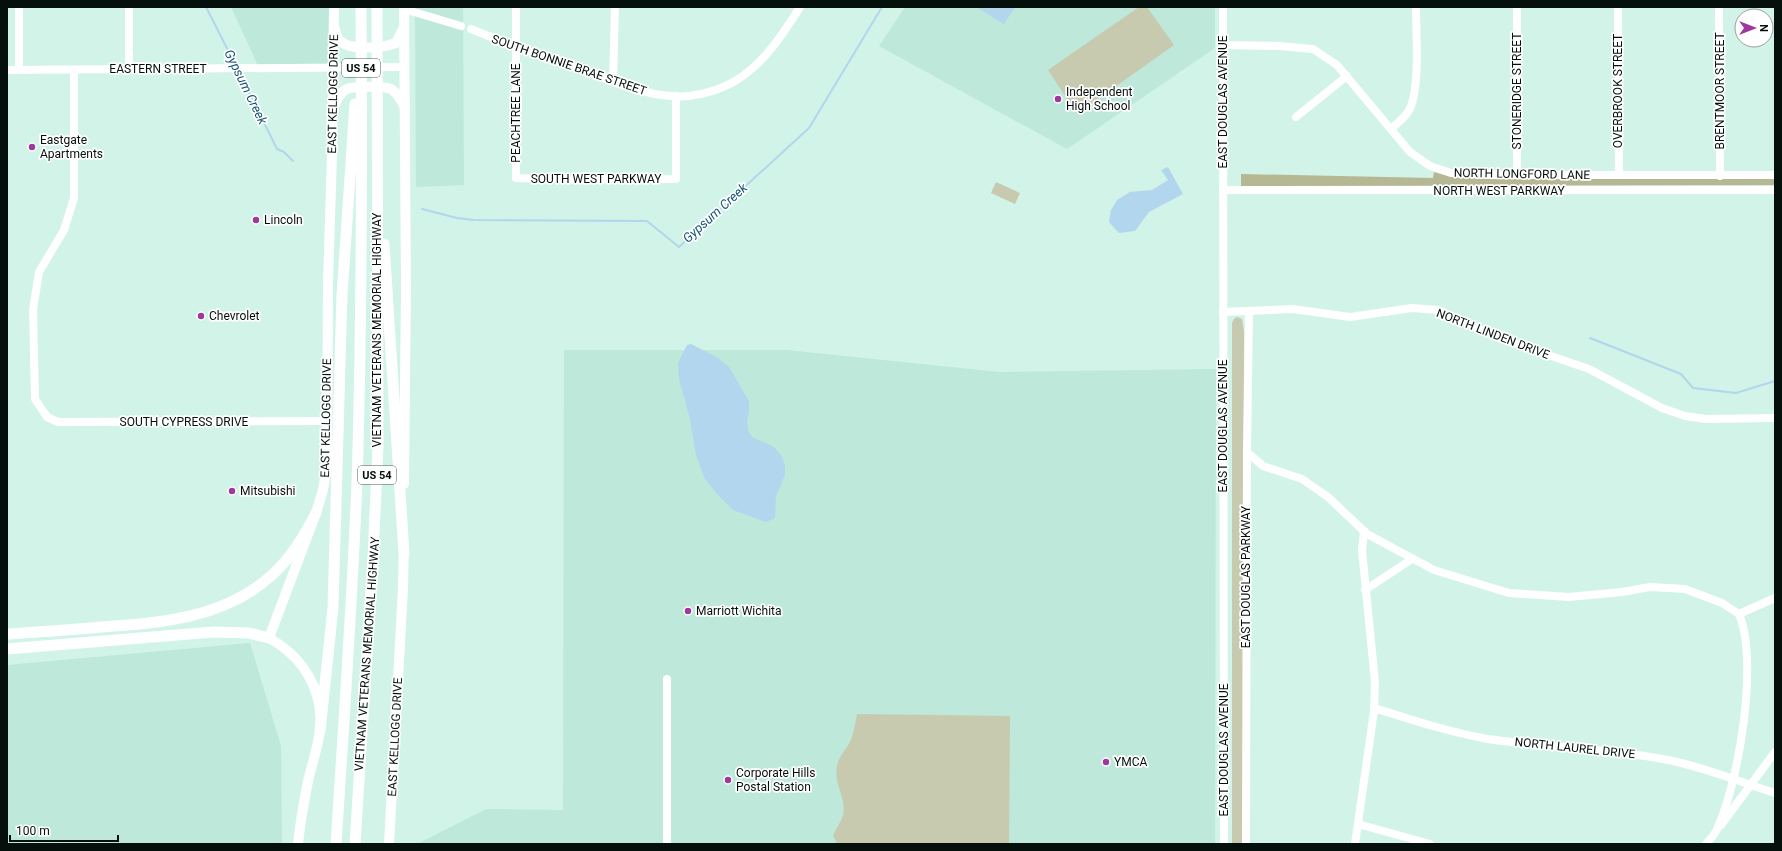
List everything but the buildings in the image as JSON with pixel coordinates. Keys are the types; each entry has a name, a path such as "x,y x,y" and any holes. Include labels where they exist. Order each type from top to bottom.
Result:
{"highway":[{"name":"VIETNAM VETERANS MEMORIAL HIGHWAY","path":"336,844 350,636 357,482 361,255 358,106 361,7"},
{"name":"VIETNAM VETERANS MEMORIAL HIGHWAY","path":"355,844 372,573 377,460 377,7"},
{"path":"320,731 333,608 342,287 358,106"},
{"path":"376,129 404,553"},
{"path":"7,636 163,622 202,613 226,605 256,588 280,567 298,546 316,513"},
{"path":"11,650 213,632 249,633 268,638"}],"main road":[{"name":"EAST KELLOGG DRIVE","path":"268,638 316,513 323,490 327,467 328,276 334,68 334,7"},
{"name":"EAST KELLOGG DRIVE","path":"389,844 404,553 406,295 404,8"},
{"path":"334,26 337,37 348,45 379,47 396,42 404,23"},
{"path":"333,109 342,92 353,87 385,88 391,90 401,99 405,108"},
{"path":"268,638 293,655 310,677 318,704 320,731 303,806 298,844"}],"street":[{"path":"19,7 20,70"},
{"path":"129,7 129,69"},
{"name":"PEACHTREE LANE","path":"516,7 516,178"},
{"path":"614,82 615,7"},
{"name":"SOUTH BONNIE BRAE STREET","path":"471,29 516,47 643,92 687,96 712,91 735,81 758,63 784,32 800,7"},
{"name":"EAST DOUGLAS AVENUE","path":"1223,7 1224,844"},
{"path":"1391,129 1404,118 1411,107 1416,89 1416,7"},
{"name":"STONERIDGE STREET","path":"1517,7 1518,175"},
{"name":"OVERBROOK STREET","path":"1618,7 1618,175"},
{"name":"BRENTMOOR STREET","path":"1719,7 1720,176"},
{"path":"404,8 461,26"},
{"name":"NORTH LONGFORD LANE","path":"1223,46 1279,46 1313,50 1337,65 1410,152 1430,166 1451,173 1518,175 1775,175"},
{"name":"EASTERN STREET","path":"7,70 405,67"},
{"name":"SOUTH CYPRESS DRIVE","path":"74,70 74,198 64,230 39,272 33,310 35,399 44,413 47,417 58,422 328,421"},
{"path":"1296,117 1347,76"},
{"name":"SOUTH WEST PARKWAY","path":"516,178 578,180 676,180 676,96"},
{"name":"NORTH WEST PARKWAY","path":"1223,190 1775,190"},
{"name":"NORTH LINDEN DRIVE","path":"1223,312 1292,309 1350,317 1412,308 1438,310 1499,338 1589,369 1662,408 1685,416 1706,419 1775,418"},
{"name":"EAST DOUGLAS PARKWAY","path":"1246,844 1247,452 1249,311"},
{"path":"1247,452 1263,466 1302,479 1328,497 1364,531 1434,570 1509,593 1568,597 1622,592 1650,587 1685,589 1722,603 1739,614 1744,626 1747,675 1744,718 1734,779 1717,830"},
{"path":"1355,844 1374,708 1375,682 1362,550 1364,531"},
{"path":"1365,590 1412,558"},
{"path":"1739,614 1775,598"},
{"path":"667,679 667,844"},
{"name":"NORTH LAUREL DRIVE","path":"1374,708 1428,725 1488,738 1622,753 1669,760 1775,793"},
{"path":"1706,844 1775,752"},
{"path":"1358,824 1430,844"}],"shaded area":[{"path":"231,7 330,7 330,69 260,70"},
{"path":"415,7 463,7 464,185 416,187"},
{"name":"Independent High School","path":"905,7 1215,7 1215,48 1067,149 879,46"},
{"path":"1139,7 1147,7 1174,45 1077,114 1048,70"},
{"path":"1434,172 1454,177 1775,179 1775,185 1241,186 1241,174 1433,178"},
{"path":"996,182 1020,193 1015,204 991,193"},
{"path":"1237,317 1242,319 1244,331 1243,844 1232,844 1232,323"},
{"path":"564,350 787,350 999,372 1216,369 1215,844 417,844 486,809 563,810"},
{"path":"250,643 281,746 282,844 7,844 7,665"},
{"path":"857,714 1010,716 1009,844 837,844 833,835 840,823 844,809 836,772 839,759 851,739"}],"water":[{"path":"976,7 1015,7 1004,24"},
{"path":"1168,167 1183,194 1149,212 1135,231 1119,233 1109,222 1111,210 1117,200 1130,192 1152,190 1168,180 1161,170"},
{"path":"691,344 718,358 729,367 749,401 747,422 748,430 752,437 774,447 781,455 785,465 785,475 776,496 775,518 766,522 733,510 705,479 696,455 690,419 679,379 678,363 687,345"}],"waterway":[{"name":"Gypsum Creek","path":"206,7 236,66"},
{"name":"Gypsum Creek","path":"422,209 457,218 474,220 647,221 679,247 809,128 882,7"},
{"name":"Gypsum Creek","path":"238,70 277,149 284,152 293,161"},
{"path":"1590,338 1681,374 1693,388 1736,393 1775,381"}],"place":[{"name":"Independent High School","path":"1058,99"},
{"name":"Eastgate Apartments","path":"32,147"},
{"name":"Lincoln","path":"256,220"},
{"name":"Chevrolet","path":"201,316"},
{"name":"Mitsubishi","path":"232,491"},
{"name":"Marriott Wichita","path":"688,611"},
{"name":"YMCA","path":"1106,762"},
{"name":"Corporate Hills Postal Station","path":"728,780"}]}
